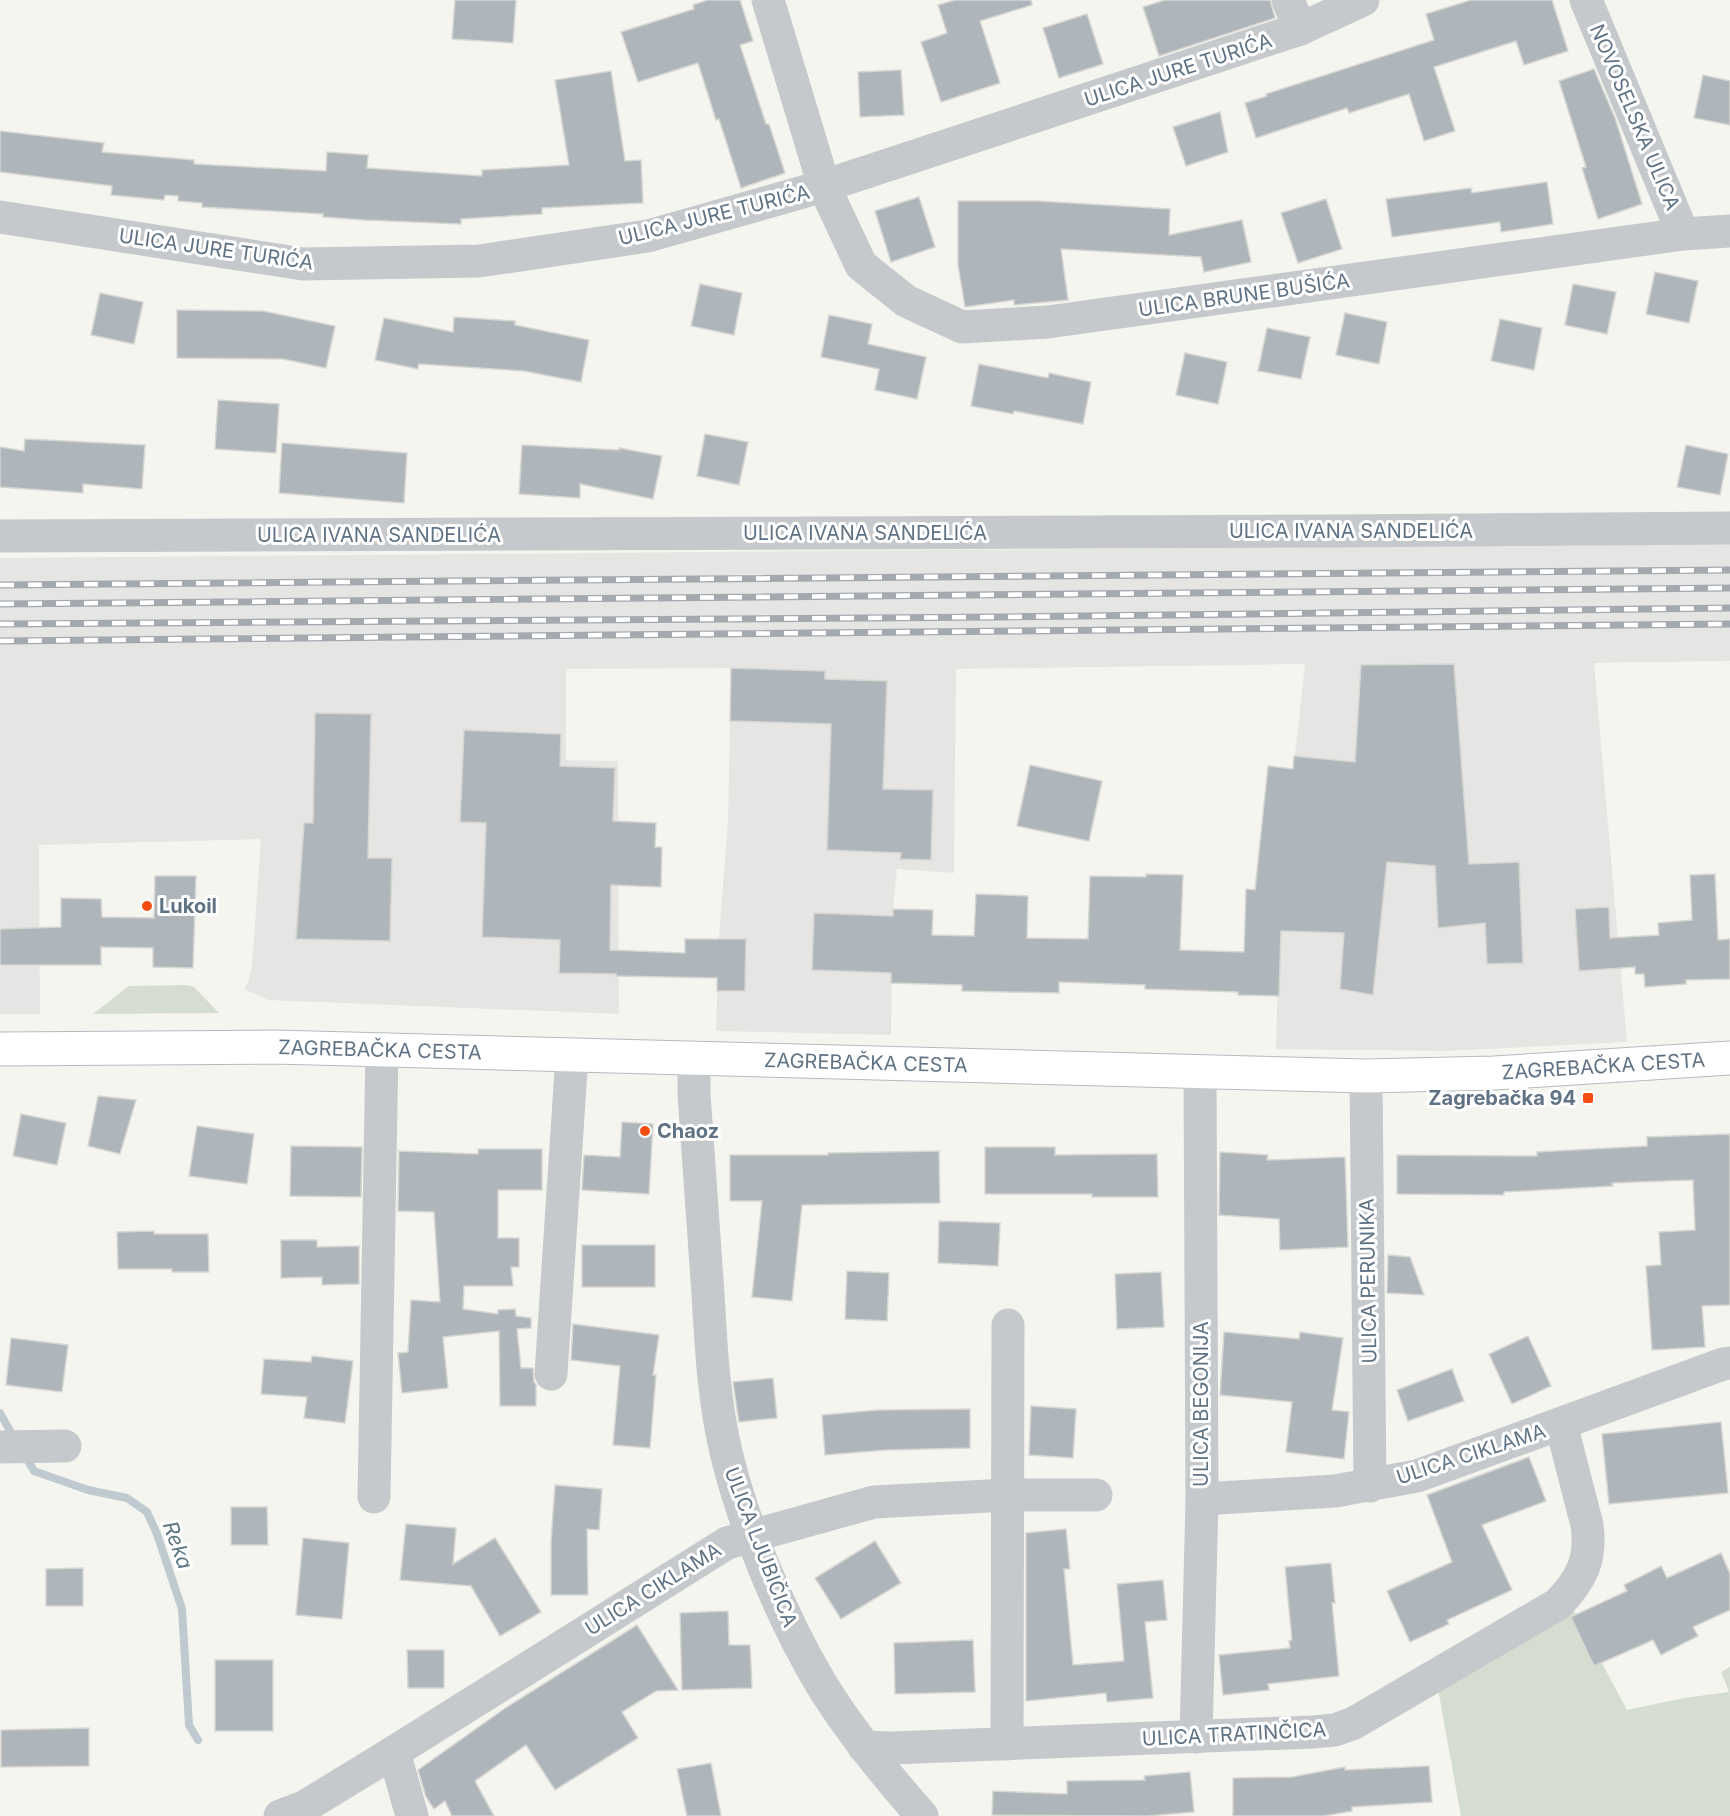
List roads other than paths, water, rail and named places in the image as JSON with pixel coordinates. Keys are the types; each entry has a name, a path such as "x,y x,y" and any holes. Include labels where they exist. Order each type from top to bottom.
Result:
{"main road":[{"name":"ZAGREBAČKA CESTA","path":"0,1049 275,1047 382,1049 1366,1076 1494,1073 1730,1058"}],"street":[{"name":"ULICA BRUNE BUŠIĆA","path":"768,0 824,186 861,265 906,301 962,327 1048,322 1683,234 1730,231"},
{"name":"ULICA JURE TURIĆA","path":"0,217 303,264 479,261 648,236 824,186 1294,14 1363,0"},
{"name":"NOVOSELSKA ULICA","path":"1586,0 1683,234"},
{"name":"ULICA IVANA SANDELIĆA","path":"0,537 1730,528"},
{"path":"374,1497 382,1049"},
{"path":"552,1374 572,1055"},
{"name":"ULICA LJUBIČICA","path":"694,1058 694,1094 717,1397 726,1456 752,1535 779,1602 820,1683 864,1747 922,1816"},
{"name":"ULICA BEGONIJA","path":"1196,1737 1202,1499 1200,1072"},
{"name":"ULICA PERUNIKA","path":"1366,1076 1370,1486"},
{"path":"1007,1744 1008,1325"},
{"name":"ULICA CIKLAMA","path":"1202,1499 1335,1491 1417,1476 1730,1363"},
{"name":"ULICA TRATINČICA","path":"864,1747 891,1748 1313,1732 1335,1730 1354,1723 1558,1604 1574,1587 1582,1572 1589,1540 1560,1424"},
{"path":"0,1447 51,1446"},
{"name":"ULICA CIKLAMA","path":"280,1816 304,1807 333,1791 721,1546 752,1535 874,1502 1007,1495 1096,1495"},
{"path":"394,1752 412,1816"}],"waterway":[{"name":"Reka","path":"0,1413 14,1438"},
{"name":"Reka","path":"24,1454 34,1471 88,1490 127,1498 147,1512 157,1534 182,1609 189,1725 198,1740"}],"railway":[{"path":"0,585 1730,570"},
{"path":"0,604 1730,588"},
{"path":"0,624 1001,617 1730,608"},
{"path":"0,641 1730,624"}],"place":[{"name":"Lukoil","path":"147,906"},
{"name":"Zagrebačka 94","path":"1588,1098"},
{"name":"Chaoz","path":"645,1131"}]}
